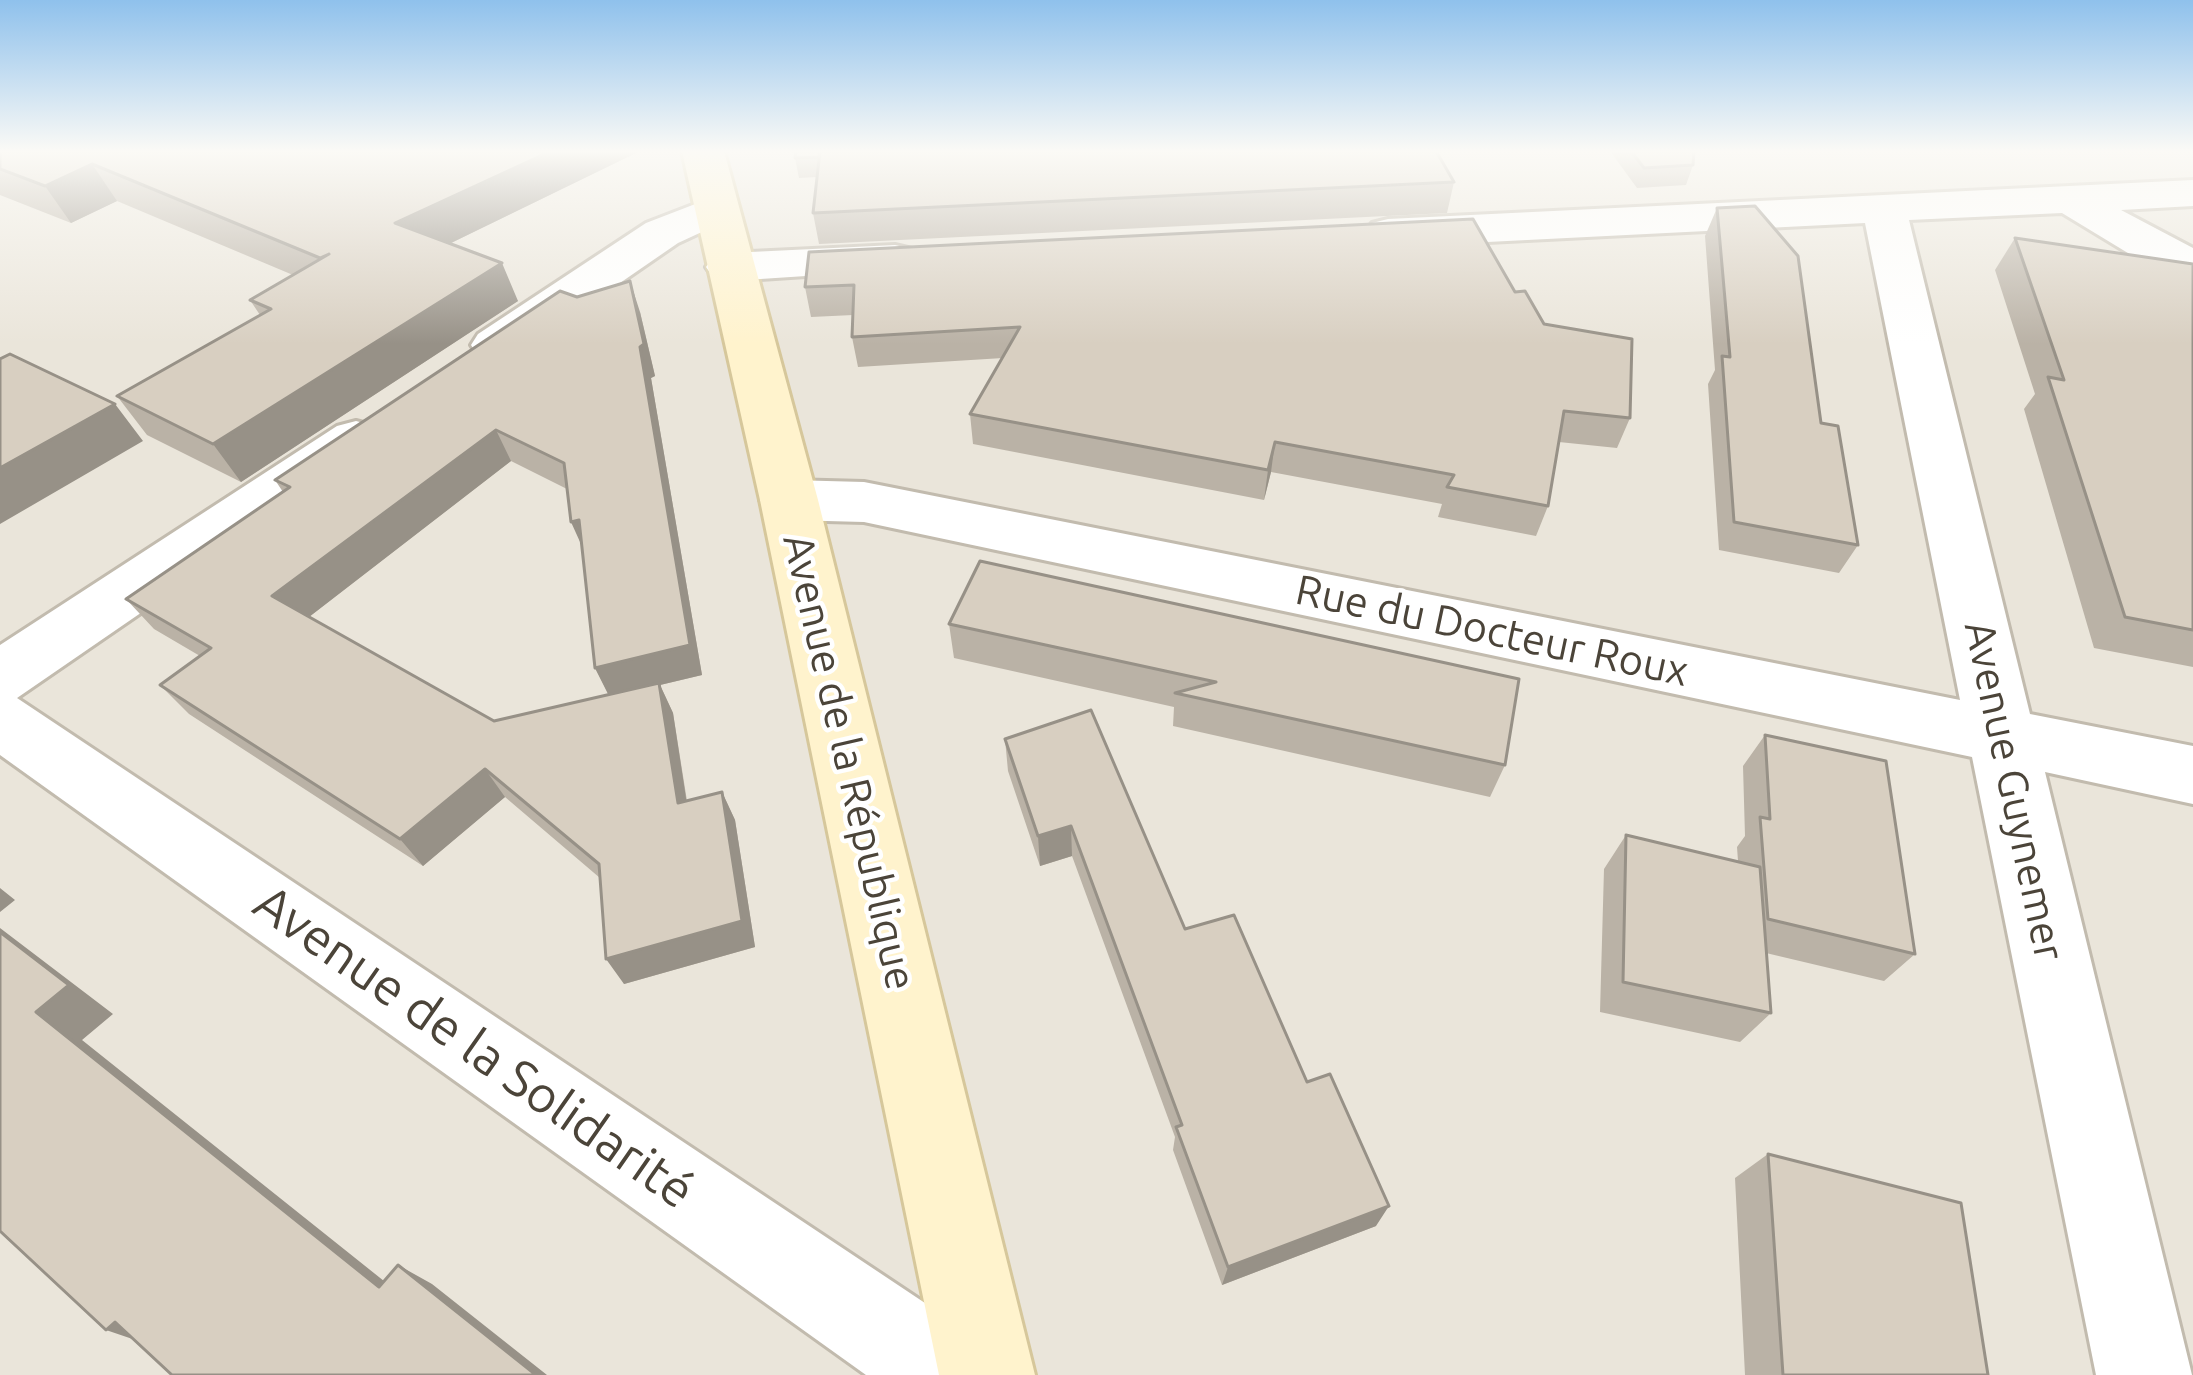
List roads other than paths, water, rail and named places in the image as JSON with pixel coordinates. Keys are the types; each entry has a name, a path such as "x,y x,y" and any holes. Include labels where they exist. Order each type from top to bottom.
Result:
{"street":[{"path":"451,375 662,233 702,215"},
{"name":"Avenue de la République","path":"718,215 789,500 987,1375"},
{"path":"747,215 950,256"},
{"path":"1352,235 1743,215"},
{"name":"Avenue Guynemer","path":"1886,215 2144,1375"},
{"path":"2096,215 2168,257 2193,262"},
{"path":"0,678 392,415"},
{"name":"Rue du Docteur Roux","path":"789,500 864,502 2193,775"},
{"name":"Avenue de la Solidarité","path":"0,719 948,1375"}]}
